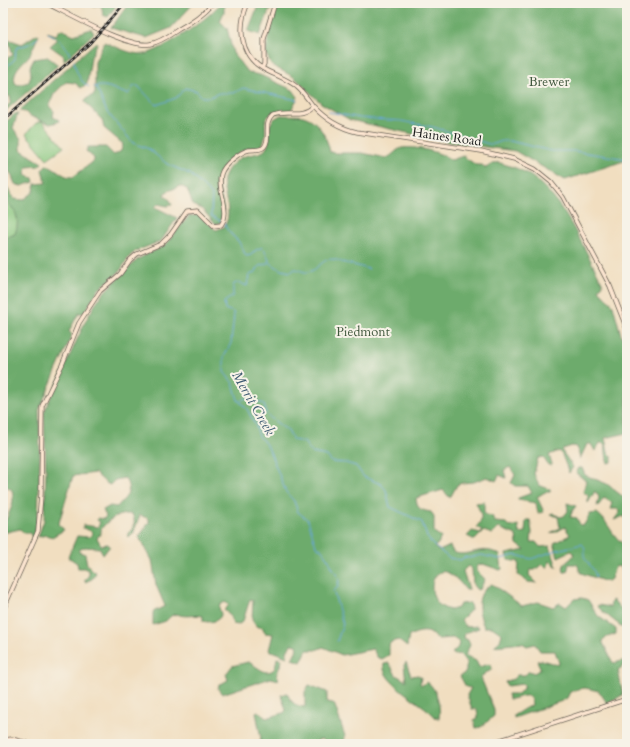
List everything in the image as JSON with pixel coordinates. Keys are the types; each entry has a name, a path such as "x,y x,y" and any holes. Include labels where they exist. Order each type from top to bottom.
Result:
{"main road":[{"path":"46,3 132,44 154,44 195,20 213,3"},
{"path":"55,8 58,3"},
{"name":"Haines Road","path":"248,3 241,22 243,43 248,55 262,68 295,85 313,106 332,123 346,130 481,151 514,159 535,170 551,182 563,197 610,286 627,329"},
{"path":"262,68 264,64 264,39 275,3"},
{"path":"3,610 38,531 41,506 42,406 62,365 79,322 100,291 120,274 130,260 137,254 161,244 171,234 187,211 198,210 214,226 219,227 223,222 225,213 220,185 221,175 224,169 244,152 260,150 265,147 266,125 273,116 281,113 303,113 313,106"},
{"path":"488,744 627,699"},
{"path":"3,740 12,739 30,744"}],"green space":[{"path":"86,3 118,3 108,17 103,15 100,5 93,6"},
{"path":"129,3 194,3 171,28 146,38 111,28"},
{"path":"220,3 224,4 224,12 220,21 227,28 233,53 244,68 250,73 260,75 293,90 298,97 290,112 270,115 267,118 265,122 264,140 261,147 250,148 242,151 223,168 219,177 218,185 223,208 223,215 220,223 215,224 202,209 193,205 187,189 180,186 166,192 164,195 170,200 172,205 167,206 158,204 155,207 177,218 161,241 136,251 130,256 119,272 98,290 84,313 79,313 69,331 72,335 39,410 40,457 38,514 34,537 32,538 30,533 24,533 20,529 3,533 5,522 13,502 13,497 12,490 3,484 3,307 6,300 3,297 3,239 15,234 17,227 17,216 3,193 3,181 14,199 23,200 34,192 35,184 46,183 42,170 46,165 53,167 66,176 73,177 94,161 94,158 86,151 88,147 106,147 114,155 121,151 123,144 104,128 102,120 85,102 86,99 95,94 95,62 104,42 135,53 145,54 152,52 173,41 197,25"},
{"path":"259,3 272,3 260,35 248,31"},
{"name":"Brewer","path":"279,3 627,3 627,160 565,180 515,151 448,142 350,120 321,103 294,77 271,65 266,53 270,27"},
{"path":"61,29 74,35 91,29 94,33 64,61 64,56 50,46 57,40 57,38 47,32 56,35"},
{"path":"37,34 39,35 29,56 16,71 14,78 15,83 18,85 29,82 31,75 30,67 34,59 48,57 58,65 3,113 3,110 11,102 10,96 3,96 3,67 7,58 13,55 9,42 5,38 22,44"},
{"path":"96,42 97,44 91,57 87,84 81,88 75,83 66,82 54,94 49,106 54,111 53,117 59,120 58,122 50,124 30,116 25,112 19,111"},
{"path":"18,113 13,128 21,139 21,150 42,163 39,166 27,167 25,175 33,178 34,182 21,186 15,184 11,174 3,164 3,124"},
{"name":"Piedmont","path":"281,115 304,116 311,119 322,132 330,152 334,153 362,153 386,158 402,148 414,148 435,152 451,160 463,156 476,165 482,165 486,168 495,163 499,163 526,173 541,184 554,198 565,214 602,282 603,285 599,288 599,290 613,305 621,335 627,348 627,433 605,438 608,452 612,456 612,462 608,463 607,461 605,445 603,443 600,443 595,451 591,444 587,444 580,459 577,447 572,446 563,449 562,451 573,467 569,473 559,451 549,455 552,465 548,465 543,457 538,458 534,474 539,485 551,490 550,492 545,492 537,497 544,512 538,513 536,503 518,500 518,498 532,493 528,486 515,486 511,483 515,475 510,467 504,470 506,478 499,475 496,481 487,477 474,482 457,485 450,498 443,490 416,498 418,507 424,511 431,512 434,516 434,532 441,537 438,544 434,547 439,551 450,546 453,552 459,554 487,550 500,555 502,569 500,570 483,564 477,565 477,571 485,579 480,589 477,590 473,585 472,569 468,566 463,571 469,590 466,590 452,575 443,572 438,574 434,579 432,586 436,601 442,607 451,610 458,608 460,604 470,603 471,610 461,620 466,627 478,626 479,628 465,633 464,638 468,640 470,645 465,655 476,661 479,667 489,664 492,667 490,671 485,673 481,678 494,710 494,716 481,727 476,728 474,720 478,718 477,709 472,709 467,695 471,688 466,687 460,676 466,672 466,662 460,654 455,655 452,653 458,647 459,642 453,638 438,639 428,632 417,633 409,636 407,647 398,640 391,642 389,645 389,655 382,659 377,657 373,649 342,655 323,647 316,650 307,650 301,662 292,659 298,647 297,645 291,644 287,652 287,657 269,650 273,634 265,633 263,628 256,626 252,620 253,600 250,599 243,621 238,625 233,624 229,614 224,610 229,605 225,602 219,606 220,617 213,621 203,621 203,616 183,616 177,614 171,616 166,621 153,625 153,612 165,606 156,585 152,560 139,537 149,522 149,519 140,515 134,531 129,537 127,535 133,528 134,523 132,514 119,516 104,525 97,538 101,545 108,544 110,546 103,555 100,548 85,547 79,550 79,552 85,554 87,564 96,573 92,579 85,582 89,575 89,571 84,568 78,568 77,563 68,557 77,536 89,537 92,534 91,531 83,528 83,525 98,527 100,522 97,520 98,518 104,519 106,516 103,510 110,506 117,507 126,497 128,488 125,478 115,480 110,485 95,473 73,476 59,524 64,530 52,537 46,535 38,537 44,520 46,471 44,412 86,320 99,298 107,289 138,259 164,246 189,216 199,215 216,230 224,227 228,218 228,210 224,193 225,176 230,167 240,158 264,151 269,141 271,123"},
{"path":"42,121 64,147 47,159 26,134 36,123"},
{"path":"3,193 10,202 17,217 17,228 15,234 3,239"},
{"path":"579,468 582,468 585,475 607,484 627,500 627,521 624,516 614,520 620,512 618,509 610,509 612,503 604,498 597,506 599,497 595,491 588,503 588,495 583,492 586,481 576,473"},
{"path":"484,502 484,512 486,515 492,516 495,522 506,523 510,527 518,525 519,533 525,532 526,520 530,520 532,532 531,542 536,542 540,547 550,546 557,567 550,561 547,568 542,564 535,570 530,570 529,575 537,583 528,582 518,575 519,562 508,560 506,554 525,550 517,544 516,535 499,528 492,534 484,531 475,540 467,536 472,531 481,533 482,530 476,527 479,524 481,515 476,503"},
{"path":"567,503 576,506 570,517 577,518 580,525 584,525 590,514 597,513 605,521 617,538 627,546 627,577 624,576 620,566 615,567 611,579 607,582 581,573 577,564 569,564 567,572 564,572 563,569 565,564 574,554 571,551 558,557 554,543 570,535 565,527 556,532 550,533 560,528 558,517 550,514 553,513 560,517 564,516 568,511"},
{"path":"492,584 522,606 538,602 553,607 560,603 566,607 574,599 582,598 588,600 598,616 616,629 616,634 605,638 602,641 613,663 627,660 627,663 618,670 623,695 607,703 599,691 585,688 578,689 570,692 567,698 562,701 514,718 514,715 532,705 531,700 526,696 509,699 508,694 518,694 525,686 523,684 507,686 505,682 513,679 517,675 525,675 529,671 534,673 541,669 537,661 542,660 558,665 559,663 555,651 540,651 535,644 527,646 522,643 494,646 500,641 502,634 492,627 484,627 479,609 482,592"},
{"path":"612,600 620,608 622,608 625,602 627,604 627,630 597,606 610,607"},
{"path":"277,658 282,660 277,674 279,680 271,678 222,694 218,689 219,685 228,680 226,674 232,666 248,662 265,672 268,672 275,668"},
{"path":"406,662 411,676 418,675 421,677 420,684 422,685 427,682 436,693 439,703 439,718 436,718 396,686 384,671 384,664 389,663 396,675 406,681 404,665"},
{"path":"309,685 327,692 327,702 333,703 335,706 345,736 344,744 328,744 322,739 318,740 316,744 259,744 261,739 256,712 258,711 266,718 284,713 286,710 281,695 287,693 293,703 298,706 305,707 305,692"}],"waterway":[{"path":"48,33 55,36 67,48 70,55"},
{"path":"3,70 15,59 16,48 29,44 38,38"},
{"path":"74,61 81,79 89,87"},
{"path":"94,87 104,86 128,94 134,86 138,86 156,105 176,98 185,88 197,91 202,97 210,97 219,93 234,93 243,88 297,100"},
{"name":"Merrit Creek","path":"96,87 107,112 133,143 149,149 167,164 190,174 212,195 211,216 221,221"},
{"path":"329,112 360,118 401,121 433,127 489,144 510,141 551,151 574,151 627,159"},
{"name":"Merrit Creek","path":"224,223 228,231 239,242 246,256 251,255 256,250 263,247 269,260 267,264 259,266 255,273 249,275 247,286 238,282 233,285 233,296 224,302 225,309 233,312 234,315 231,343 224,357 224,372 233,383 238,400 247,409 256,426 259,436 268,447 286,492 294,501 298,512 308,520 316,546 321,549 330,562"},
{"path":"269,262 281,270 291,272 295,269 306,272 312,271 323,262 330,259 335,259 341,262"},
{"path":"342,262 369,269"},
{"path":"241,401 245,398 264,404 266,414"},
{"path":"268,416 288,431 293,440 304,442 312,453 327,456 332,462 346,463 356,466 364,477 381,484 386,490 390,507 422,522 427,537 433,545 449,558 461,560 464,557 469,558 481,555 500,559 516,555 531,559 557,550 582,544 585,548 585,559 592,568 596,577"},
{"name":"Merrit Creek","path":"330,563 339,579 338,587 333,591"},
{"name":"Merrit Creek","path":"334,593 343,624 337,641"}],"railway":[{"path":"3,120 90,43 125,3"}]}
